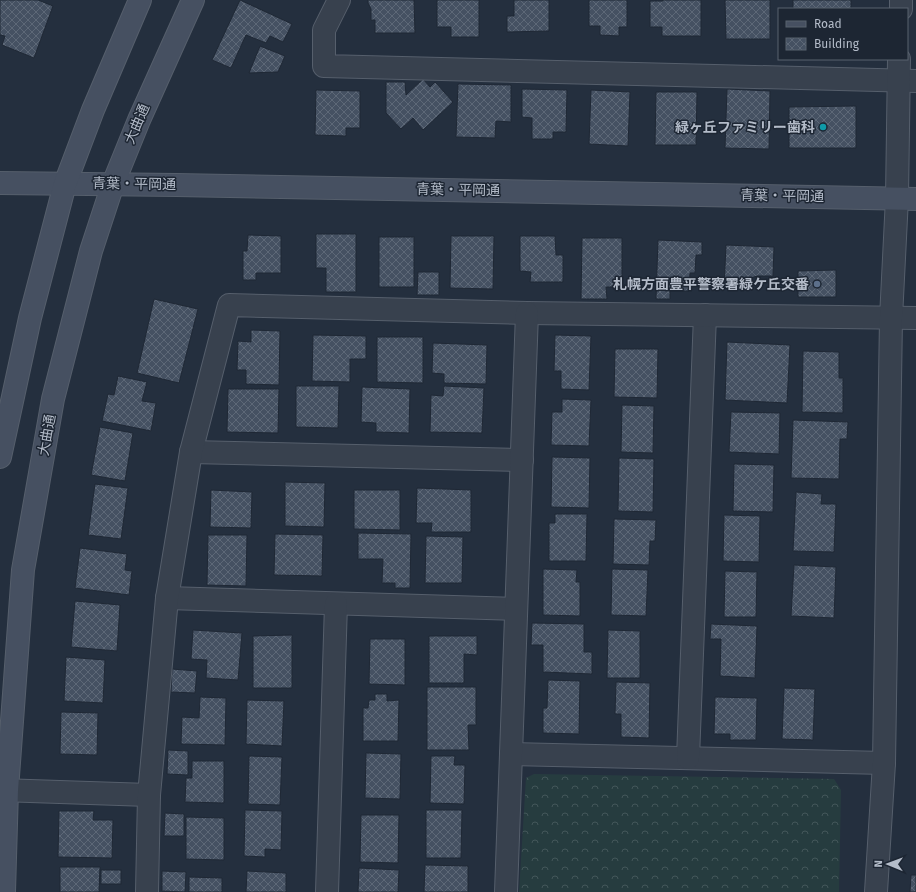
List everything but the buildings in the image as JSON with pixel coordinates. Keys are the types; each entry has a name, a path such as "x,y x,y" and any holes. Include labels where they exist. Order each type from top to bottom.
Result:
{"street":[{"path":"0,457 30,318 65,184 93,110 140,0"},
{"name":"大曲通","path":"4,892 4,790 23,570 52,399 91,251 113,184 139,120 193,0"},
{"path":"339,0 324,30 324,66 907,81"},
{"path":"876,892 884,763 891,318 907,199 907,81 899,60"},
{"name":"青葉・平岡通","path":"0,183 907,199"},
{"path":"147,892 150,795 167,598 191,452 229,305 527,313 916,318"},
{"path":"506,892 527,313"},
{"path":"688,758 705,315"},
{"path":"191,452 522,460"},
{"path":"167,598 516,609"},
{"path":"327,892 336,604"},
{"path":"511,754 884,763"},
{"path":"4,790 150,795"}],"green space":[{"path":"534,774 834,779 841,790 839,892 519,892 526,778"}],"place":[{"name":"緑ヶ丘ファミリー歯科","path":"823,127"},
{"name":"札幌方面豊平警察署緑ケ丘交番","path":"817,284"}]}
